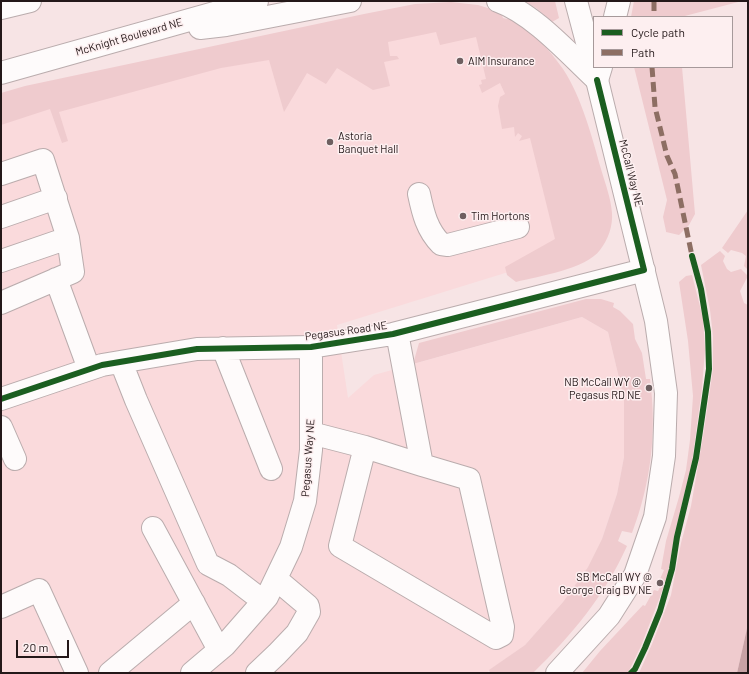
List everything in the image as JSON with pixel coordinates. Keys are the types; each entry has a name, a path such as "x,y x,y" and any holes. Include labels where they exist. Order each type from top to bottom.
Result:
{"street":[{"path":"1,8 30,1"},
{"path":"219,11 239,1"},
{"name":"McKnight Boulevard NE","path":"1,72 257,1"},
{"path":"134,36 226,25 350,1"},
{"path":"498,1 511,6 526,15 599,74"},
{"name":"McCall Way NE","path":"576,1 593,55"},
{"path":"615,16 619,1"},
{"name":"McCall Way NE","path":"557,673 609,616 635,574 655,517 664,456 666,393 656,321 599,74"},
{"path":"1,174 43,160 68,238 73,272 1,303"},
{"path":"419,194 424,216 432,235 441,244 448,244 518,227"},
{"path":"1,217 56,198"},
{"path":"1,261 68,238"},
{"name":"Pegasus Road NE","path":"1,399 102,365 197,349 311,347 397,334 644,270"},
{"path":"56,280 89,369"},
{"path":"397,334 422,464"},
{"name":"Pegasus Way NE","path":"198,671 268,597 290,547 305,500 311,450 311,347"},
{"path":"223,348 271,469"},
{"path":"121,362 136,400 208,564 228,575 263,602"},
{"path":"1,426 15,459"},
{"path":"311,432 365,447 469,479 503,627 502,635 496,638 340,546 365,447"},
{"path":"153,528 219,650"},
{"path":"257,673 297,633 309,612 308,606 276,579"},
{"path":"1,607 39,590 77,673"},
{"path":"110,673 194,603"}],"shaded area":[{"path":"524,1 555,1 559,18 552,22 536,8"},
{"path":"634,1 742,1 685,16 631,16"},
{"path":"451,2 478,5 501,12 503,18 512,18 534,35 552,55 570,80 576,92 590,131 609,196 612,213 611,228 605,242 593,257 584,262 561,271 516,282 507,275 505,267 555,239 530,138 519,141 522,136 518,133 515,137 514,127 502,129 498,106 500,97 505,94 500,83 482,93 479,85 482,84 481,80 486,79 476,37 440,45 436,32 388,42 390,56 397,56 399,59 384,62 390,86 373,90 337,68 326,84 307,73 284,112 269,60 221,68 59,112 68,141 62,143 50,109 1,125 1,93 25,86 364,14 415,4"},
{"path":"448,20 514,39 573,252 337,325 348,398 374,375 582,317 608,332 624,399 624,457 617,494 602,539 588,567 563,602 525,645 486,673 1,673 1,117 265,54"},
{"path":"634,68 682,68 695,214 689,225 679,235 666,232 663,217 667,200"},
{"path":"748,210 748,270 744,266 746,256 742,253 731,250 728,253 722,248"},
{"path":"720,251 725,256 723,261 727,269 731,272 741,269 748,276 740,291 744,303 748,305 748,624 737,673 639,673 671,595 681,543 691,506 713,369 713,336 710,310 701,265"},
{"path":"692,275 703,318 705,350 702,388 692,462 675,533 668,572 641,646 628,673 582,673 600,651 643,605 645,606 654,590 658,591 663,581 660,579 664,570 661,569 666,541 686,470 690,440 693,396 688,341 679,282 686,276"},
{"path":"586,299 601,299 614,303 613,307 620,311 633,324 635,339 642,353 646,379 650,379 653,418 652,438 651,457 644,495 632,533 622,531 618,541 627,546 618,564 598,598 574,629 533,673 490,673 489,670 525,645 563,602 588,567 602,539 617,494 624,457 624,399 608,332 582,317 413,364 419,343"},
{"path":"748,624 748,673 737,673"}],"marked path":[{"path":"654,1 654,16"},
{"path":"652,68 655,107 667,156 675,174 692,256"}],"cycle path":[{"path":"1,399 102,365 197,349 311,347 393,334 644,270 597,80"},
{"path":"631,673 635,669 645,648 660,611 672,569 677,537 696,458 709,369 708,332 701,289 692,256"}],"place":[{"name":"AIM Insurance","path":"460,61"},
{"name":"Astoria Banquet Hall","path":"330,142"},
{"name":"Tim Hortons","path":"463,216"},
{"name":"NB McCall WY @ Pegasus RD NE","path":"649,388"},
{"name":"SB McCall WY @ George Craig BV NE","path":"660,583"}]}
